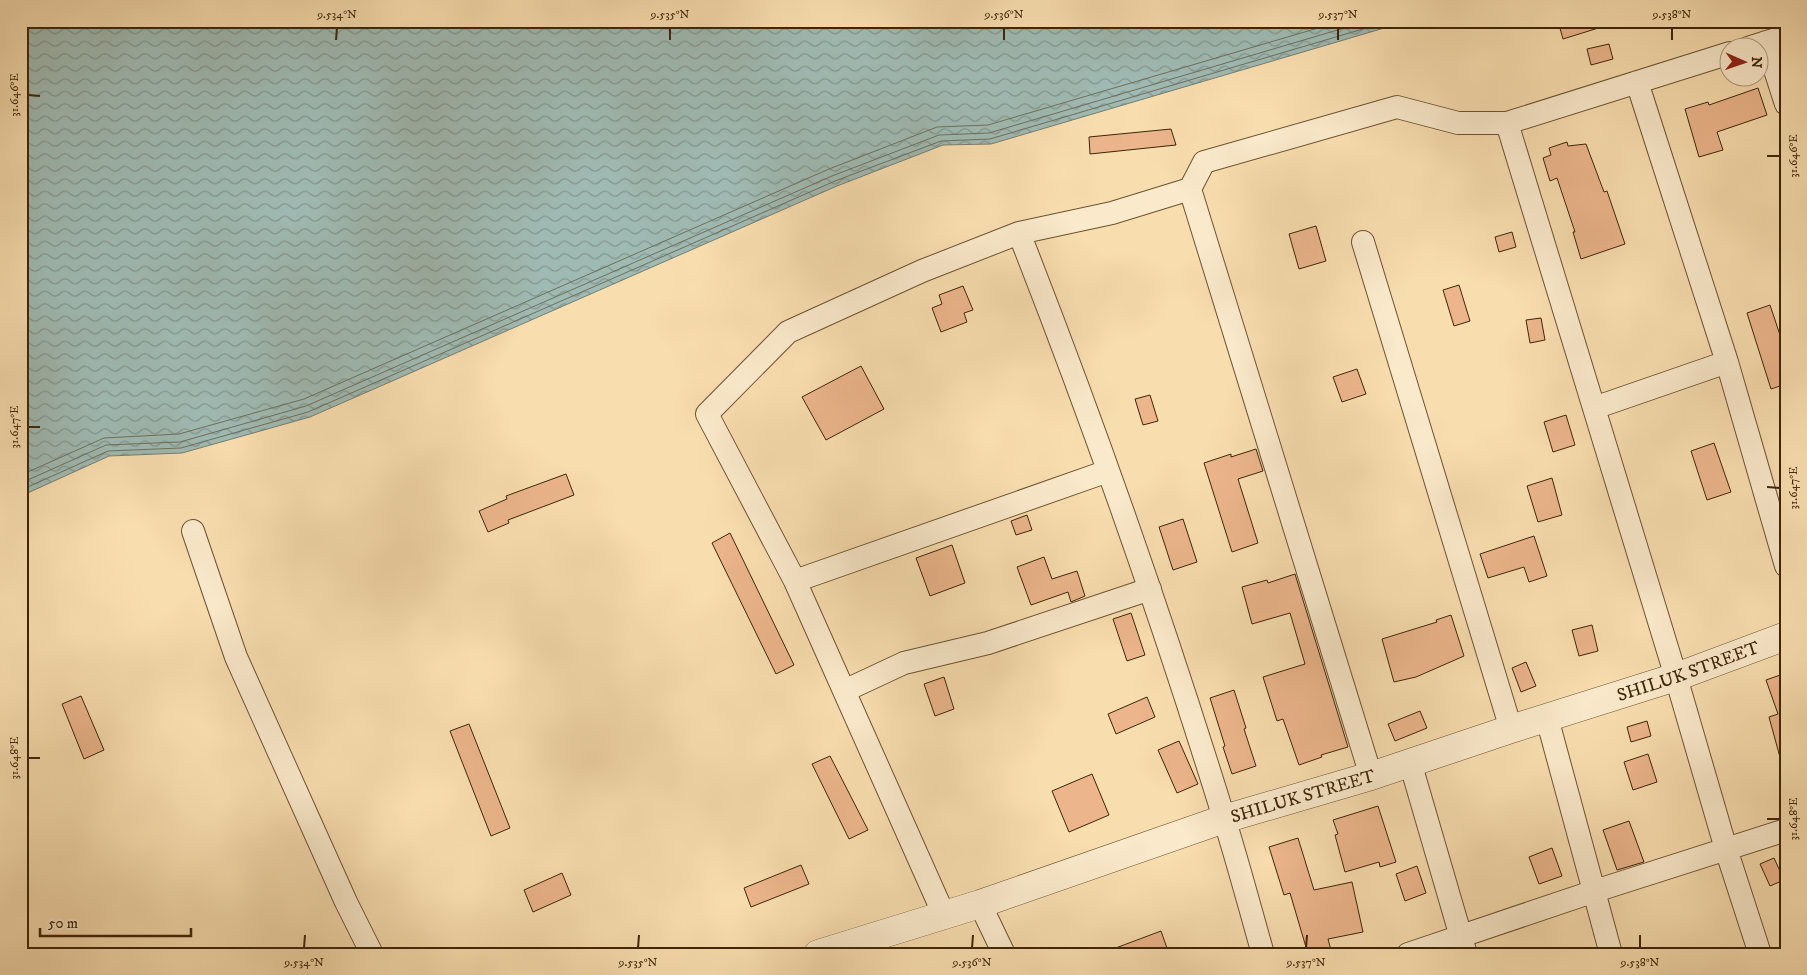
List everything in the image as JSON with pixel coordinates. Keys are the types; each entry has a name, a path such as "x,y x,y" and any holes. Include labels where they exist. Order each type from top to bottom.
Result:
{"street":[{"path":"1770,52 1786,104"},
{"path":"1371,776 1190,189 1204,162 1397,107 1458,123 1506,123 1720,56"},
{"path":"1637,82 1727,362 1786,566"},
{"path":"1506,123 1676,677 1726,849 1760,954"},
{"path":"944,915 795,581 707,414 788,332 922,270 1019,234 1112,213 1190,189"},
{"path":"1019,234 1061,340 1150,589 1224,819 1262,954"},
{"path":"1364,242 1511,729"},
{"path":"1594,408 1727,362"},
{"path":"795,581 1108,471"},
{"path":"193,531 236,657 346,902 372,954"},
{"path":"844,691 904,663 988,643 1150,589"},
{"name":"SHILUK STREET","path":"818,954 980,904 1224,819 1371,776 1676,677 1786,636"},
{"path":"1546,718 1611,954"},
{"path":"1410,762 1463,946"},
{"path":"1408,954 1463,946 1595,891 1786,830"},
{"path":"980,904 1004,954"}],"water":[{"path":"21,21 1408,21 991,144 943,145 837,186 310,417 182,453 109,456 21,496"}],"building":[{"path":"1558,21 1608,21 1608,25 1563,39"},
{"path":"1609,44 1613,59 1591,65 1587,49"},
{"path":"1758,88 1767,115 1717,132 1723,150 1699,157 1685,109 1708,102 1709,105"},
{"path":"1171,129 1176,145 1090,154 1089,137"},
{"path":"1567,142 1568,146 1586,144 1604,192 1607,191 1625,244 1581,259 1573,232 1575,232 1557,178 1550,181 1543,158 1551,155 1549,148"},
{"path":"1316,226 1326,261 1299,269 1289,234"},
{"path":"1512,232 1516,247 1499,252 1495,237"},
{"path":"1459,285 1470,321 1454,326 1443,290"},
{"path":"963,286 973,310 964,313 967,322 941,332 932,308 942,304 939,295"},
{"path":"1770,305 1786,353 1786,384 1771,389 1747,313"},
{"path":"1541,318 1545,340 1530,343 1526,320"},
{"path":"861,366 884,409 826,440 802,397"},
{"path":"1357,369 1366,394 1342,402 1333,377"},
{"path":"1150,395 1158,421 1143,425 1135,399"},
{"path":"1566,415 1575,445 1553,452 1544,422"},
{"path":"1714,443 1731,492 1707,500 1691,451"},
{"path":"1256,449 1263,471 1238,479 1258,543 1232,552 1204,463 1231,454 1231,457"},
{"path":"566,474 574,495 508,520 509,523 488,532 479,511 507,499 506,496"},
{"path":"1552,478 1562,515 1538,522 1527,486"},
{"path":"1027,515 1032,530 1016,535 1011,521"},
{"path":"1183,519 1197,562 1173,570 1159,527"},
{"path":"730,533 794,665 776,674 712,543"},
{"path":"1534,536 1547,576 1529,582 1524,567 1488,578 1480,554"},
{"path":"952,545 965,583 930,596 916,558"},
{"path":"1044,557 1052,579 1077,571 1085,596 1071,602 1068,592 1031,605 1017,567"},
{"path":"1295,574 1348,747 1321,755 1322,757 1299,765 1283,719 1277,721 1263,677 1305,664 1290,613 1252,624 1242,587 1267,580 1268,583"},
{"path":"1131,613 1145,655 1127,661 1113,619"},
{"path":"1451,615 1464,656 1416,677 1394,682 1382,639 1437,622 1436,620"},
{"path":"1592,625 1598,651 1579,656 1572,630"},
{"path":"1526,662 1536,686 1521,692 1512,668"},
{"path":"1786,673 1786,760 1781,761 1769,717 1778,714 1766,680"},
{"path":"944,677 954,709 935,716 924,684"},
{"path":"1234,690 1256,766 1232,774 1210,698"},
{"path":"81,696 104,750 84,759 62,704"},
{"path":"1147,697 1155,717 1116,734 1108,714"},
{"path":"1420,711 1427,728 1395,741 1388,724"},
{"path":"1647,721 1651,736 1631,742 1627,727"},
{"path":"469,724 510,828 491,836 450,731"},
{"path":"1179,741 1198,784 1177,793 1158,750"},
{"path":"1648,754 1657,782 1633,790 1624,762"},
{"path":"830,756 868,830 849,839 812,764"},
{"path":"1092,774 1109,815 1069,832 1052,791"},
{"path":"1378,806 1396,862 1380,867 1379,862 1345,872 1335,835 1338,834 1333,820"},
{"path":"1629,821 1644,862 1617,870 1603,830"},
{"path":"1298,838 1314,890 1352,882 1363,932 1328,939 1332,954 1308,954 1290,893 1284,895 1269,847"},
{"path":"1552,848 1562,876 1539,884 1529,857"},
{"path":"1774,858 1784,880 1770,886 1760,864"},
{"path":"801,865 809,884 751,907 744,888"},
{"path":"1417,866 1426,893 1405,901 1396,874"},
{"path":"562,873 571,895 533,912 524,890"},
{"path":"1161,931 1169,954 1106,954 1105,952"}]}
